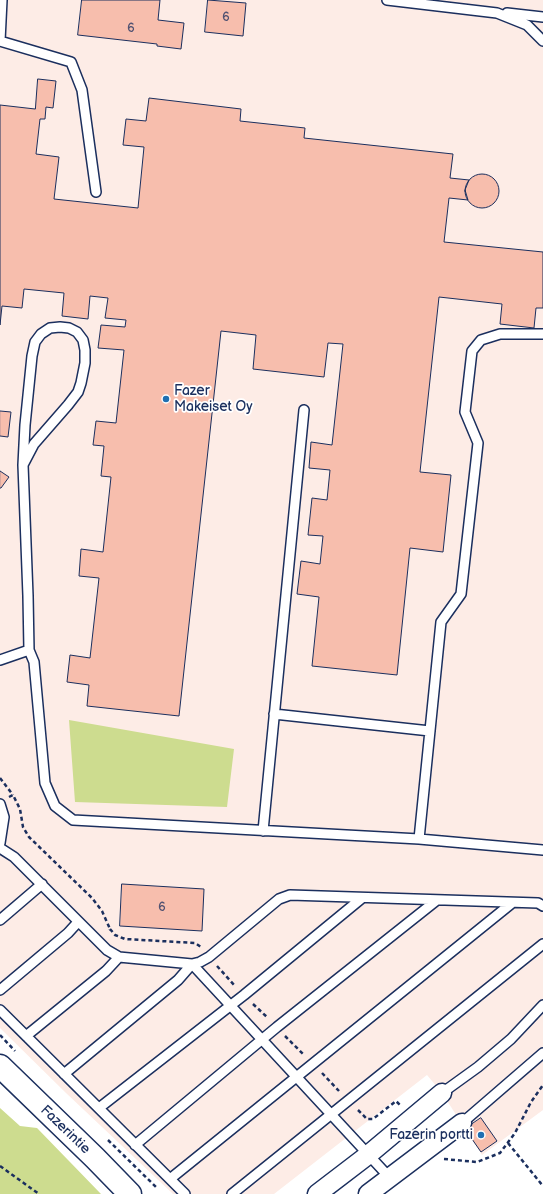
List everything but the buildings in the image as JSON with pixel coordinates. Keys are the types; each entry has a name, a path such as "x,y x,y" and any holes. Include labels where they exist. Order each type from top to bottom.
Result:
{"main road":[{"name":"Fazerintie","path":"0,1066 130,1194"}],"street":[{"path":"317,1194 442,1094"},
{"path":"368,1194 462,1123"}],"lane":[{"path":"2,0 0,41 71,62 82,90 96,192"},
{"path":"387,0 543,17"},
{"path":"497,12 527,25 543,41"},
{"path":"23,465 34,444 68,405 78,392 81,383 85,363 83,340 77,332 68,328 50,328 41,334 36,342 31,364 23,465 29,650 34,662 45,783 55,806 73,820 419,839 543,850"},
{"path":"419,839 441,622 461,594 478,443 465,412 472,352 481,340 500,334 543,334"},
{"path":"263,831 304,410"},
{"path":"0,660 29,650"},
{"path":"274,714 430,731"},
{"path":"0,843 4,817 3,801"},
{"path":"0,848 14,857 97,941 107,950 119,957 192,964 200,962 210,957 279,899 290,896 512,902 538,904 543,906"},
{"path":"0,920 42,884"},
{"path":"99,1108 230,1005 362,898"},
{"path":"135,1145 262,1040 437,900"},
{"path":"170,1179 512,902"},
{"path":"0,990 68,933 78,922"},
{"path":"232,1194 543,944"},
{"path":"26,1036 106,971 119,957"},
{"path":"192,964 390,1178"},
{"path":"64,1074 178,980 192,964"},
{"path":"442,1094 478,1067 505,1044 543,1005"},
{"path":"0,1010 185,1194"},
{"path":"462,1123 543,1054"}],"path":[{"path":"0,778 13,795 20,810 23,827 29,837 92,898 102,911 110,929 97,941"},
{"path":"3,801 13,795"},
{"path":"443,1159 477,1162 500,1153 515,1133 531,1102 543,1085"},
{"path":"508,1143 543,1186"},
{"path":"0,1166 38,1194"}],"shaded area":[{"path":"0,0 543,0 543,1110 482,1155 442,1093 427,1075 274,1194 173,1194 66,1093 0,1028"}],"green space":[{"path":"69,720 234,749 227,807 75,802"},
{"path":"0,1108 20,1126 37,1128 101,1194 0,1194"}],"place":[{"name":"Fazer Makeiset Oy","path":"166,399"},
{"name":"Fazerin portti","path":"481,1135"}]}
